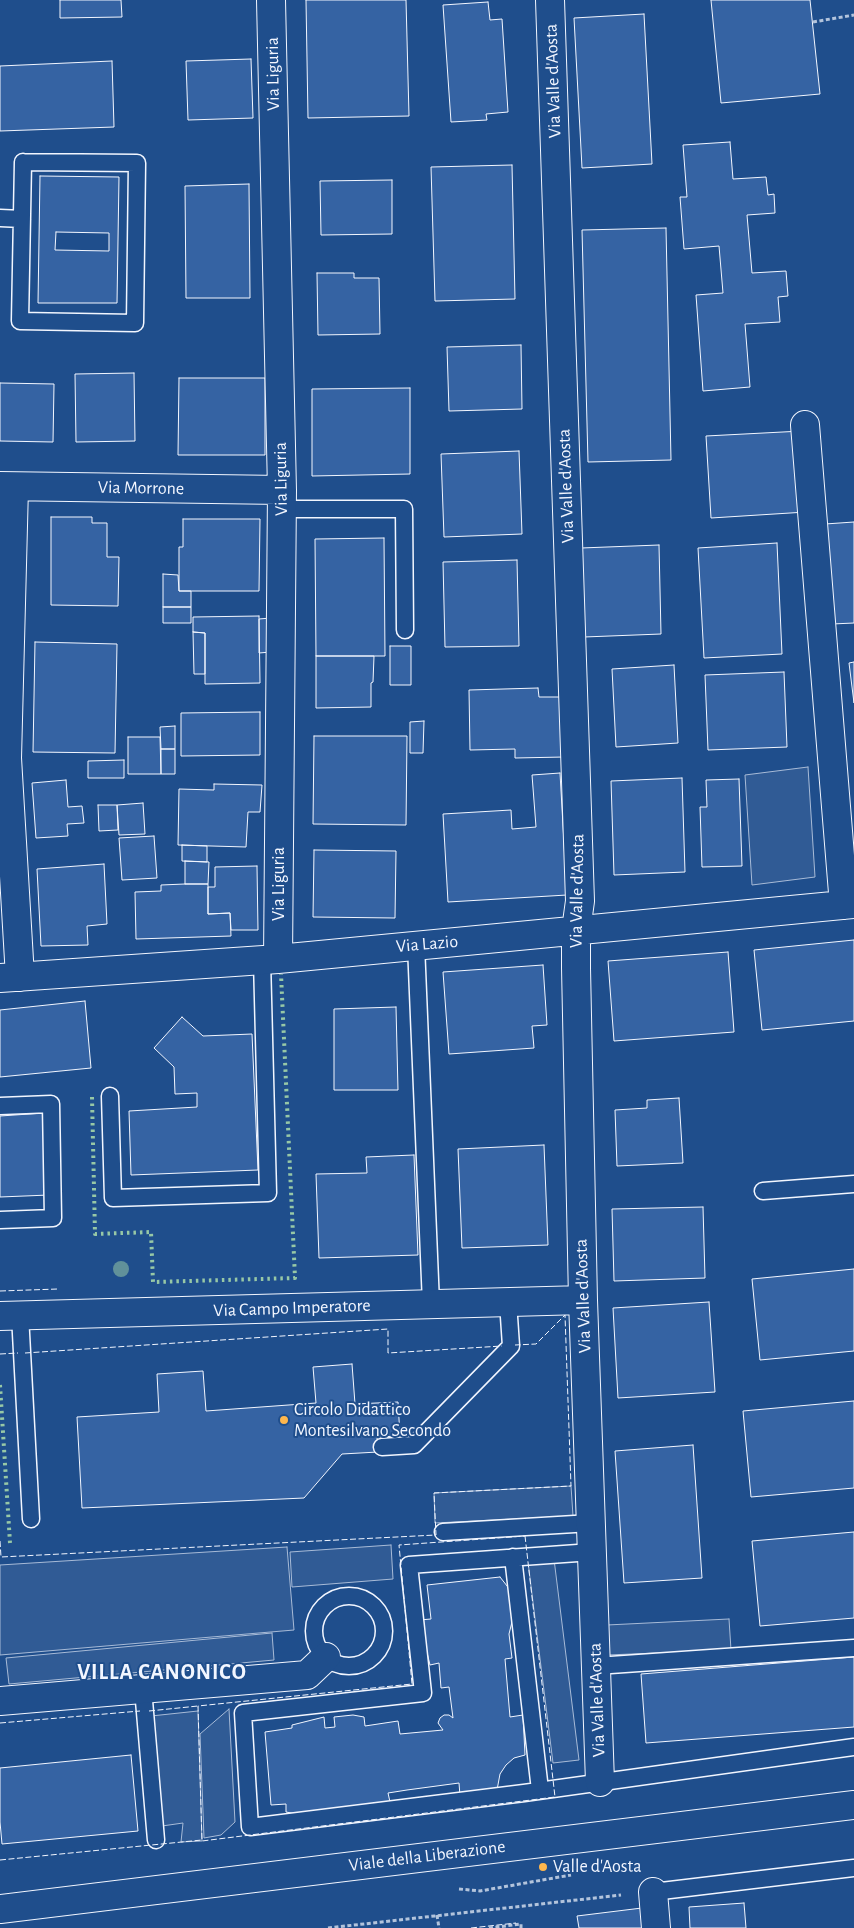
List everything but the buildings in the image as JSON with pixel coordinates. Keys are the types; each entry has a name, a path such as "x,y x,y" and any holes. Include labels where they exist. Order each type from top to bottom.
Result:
{"street":[{"name":"Via Liguria","path":"270,959 281,500 271,0"},
{"name":"Via Valle d'Aosta","path":"550,0 580,891 576,930 583,1300 600,1782"},
{"path":"805,425 849,905"},
{"name":"Via Morrone","path":"7,486 281,500"},
{"path":"7,486 4,758 10,977"},
{"name":"Via Lazio","path":"10,977 270,959 849,905"},
{"name":"Via Campo Imperatore","path":"10,1316 583,1300"},
{"path":"0,1701 307,1675 326,1657"},
{"name":"Viale della Liberazione","path":"0,1909 854,1805"},
{"path":"653,1892 656,1928"}],"lane":[{"path":"23,162 137,163 135,324 20,321 22,219 23,162"},
{"path":"0,218 22,219"},
{"path":"281,500 404,509 404,630"},
{"path":"416,945 431,1304"},
{"path":"110,1096 113,1198 268,1193 270,959"},
{"path":"0,1106 51,1104 53,1218 0,1220"},
{"path":"763,1191 854,1184"},
{"path":"382,1447 414,1445 511,1346 508,1302"},
{"path":"10,1316 31,1519"},
{"path":"443,1532 591,1523"},
{"path":"592,1552 409,1565 422,1693 243,1713 250,1827 854,1747"},
{"path":"513,1557 540,1790"},
{"path":"349,1596 361,1598 372,1604 379,1612 383,1622 384,1633 382,1644 376,1653 367,1661 358,1665 346,1666 326,1657 318,1648 315,1637 315,1625 319,1613 327,1604 338,1598 349,1596"},
{"path":"596,1666 854,1648"},
{"path":"143,1689 156,1840"},
{"path":"653,1892 854,1868"}],"path":[{"path":"812,22 854,15"},
{"path":"328,1928 653,1892"},
{"path":"437,1915 439,1928"},
{"path":"489,1928 521,1924 521,1928"}],"shaded area":[{"path":"808,767 815,877 752,885 745,775"},
{"path":"571,1486 573,1516 435,1523 434,1493"},
{"path":"391,1545 393,1579 292,1587 290,1552"},
{"path":"287,1547 294,1630 0,1655 0,1565"},
{"path":"554,1559 579,1760 553,1763 528,1562"},
{"path":"729,1619 731,1650 607,1655 607,1625"},
{"path":"272,1633 274,1660 9,1684 6,1658"},
{"path":"229,1709 235,1822 221,1835 204,1838 200,1734"},
{"path":"198,1711 202,1841 181,1842 183,1823 162,1826 151,1716"}],"hedge":[{"path":"92,1097 95,1234 151,1232 153,1282 295,1278 281,974"},
{"path":"0,1385 10,1543"}],"fence":[{"path":"0,1291 58,1289"},
{"path":"0,1541 1,1557 436,1535 434,1493 571,1486 565,1315 536,1344 515,1345"},
{"path":"25,1353 388,1329 388,1353 502,1346"},
{"path":"0,1354 18,1353"},
{"path":"525,1536 555,1797 202,1841 198,1706 412,1684 399,1545 525,1536"},
{"path":"149,1711 198,1706 198,1708"},
{"path":"0,1723 140,1711"},
{"path":"0,1860 202,1840"},
{"path":"471,1928 516,1923"}],"place":[{"name":"Circolo Didattico Montesilvano Secondo","path":"284,1420"},
{"name":"Valle d'Aosta","path":"543,1867"}],"district":[{"name":"VILLA CANONICO","path":"162,1672"}]}
